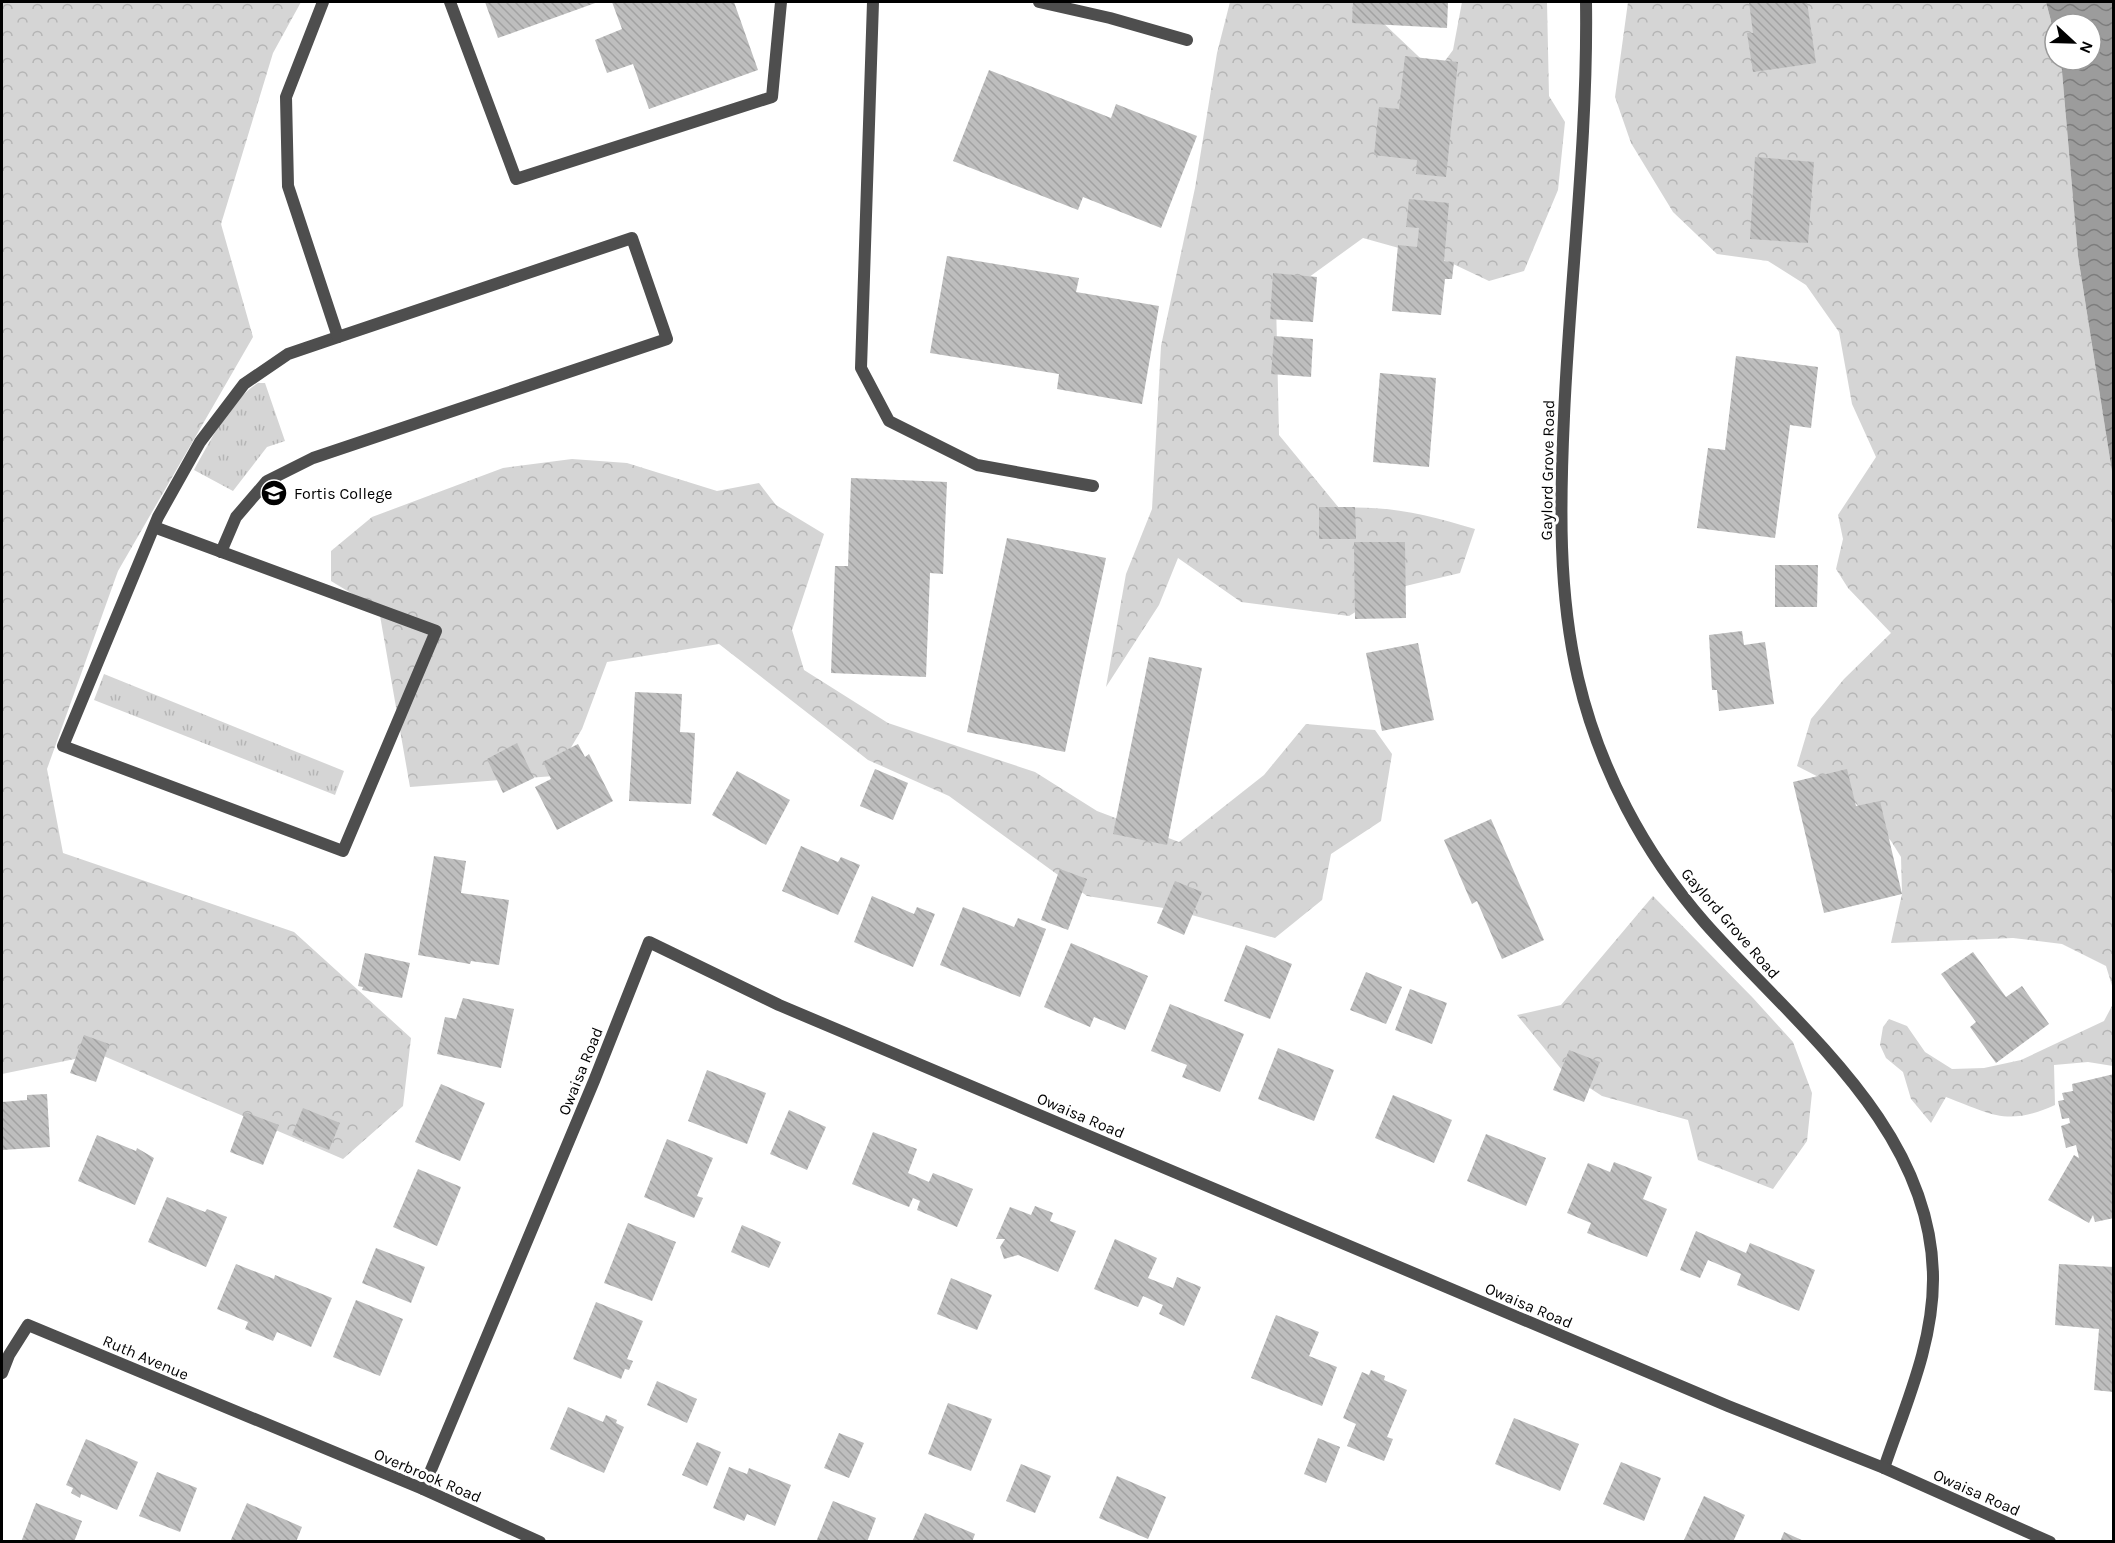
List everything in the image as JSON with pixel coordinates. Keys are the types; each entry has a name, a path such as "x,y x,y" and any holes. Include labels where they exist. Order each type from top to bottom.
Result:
{"street":[{"path":"323,2 286,98 288,186 338,337"},
{"path":"450,2 516,179 772,97 781,2"},
{"path":"873,2 861,368 889,421 977,465 1093,486"},
{"path":"1040,2 1110,18 1187,40"},
{"name":"Gaylord Grove Road","path":"1586,2 1584,116 1569,307 1561,513 1566,601 1578,678 1604,760 1616,789 1659,863 1704,921 1860,1091 1908,1171 1923,1210 1931,1246 1933,1280 1926,1343 1884,1468"},
{"path":"154,527 221,552 436,632 343,852 63,746 154,527 200,442 244,384 288,354 632,238 667,339 313,458 267,481 236,517 221,552"},
{"name":"Owaisa Road","path":"423,1489 594,1081 649,942 779,1005 1728,1407 1884,1468 2050,1542"},
{"name":"Ruth Avenue","path":"2,1373 9,1354 28,1325 302,1440"},
{"name":"Overbrook Road","path":"302,1440 423,1489 540,1542"}],"green space":[{"path":"2,2 301,2 273,53 221,224 253,337 118,571 47,769 63,853 294,932 411,1038 403,1106 343,1159 99,1054 2,1074"},
{"path":"1230,2 1361,2 1436,73 1453,50 1462,2 1547,2 1549,96 1565,122 1558,190 1524,271 1489,281 1449,262 1363,238 1276,301 1279,435 1339,508 1375,508 1408,512 1475,529 1460,573 1393,589 1349,616 1241,602 1178,558 1159,605 1106,687 1126,574 1152,509 1161,346 1195,188 1217,53"},
{"path":"1628,2 2046,2 2049,12 2043,12 2043,72 2062,72 2078,256 2113,478 2113,989 2106,966 2062,944 2013,938 1891,943 1902,894 1901,857 1891,841 1842,789 1797,766 1811,719 1844,679 1891,633 1848,588 1836,569 1843,539 1838,515 1876,457 1852,404 1839,332 1806,285 1768,261 1717,254 1673,212 1631,143 1615,97"},
{"path":"258,383 265,383 285,441 267,447 233,491 194,470 229,411"},
{"path":"572,459 627,463 717,491 759,483 776,505 824,534 792,630 804,670 888,723 1035,772 1097,811 1179,842 1264,775 1306,724 1375,730 1392,754 1381,821 1331,854 1322,900 1275,938 1170,909 1087,896 949,796 868,760 719,644 607,662 582,729 554,776 410,787 379,610 331,581 331,551 372,517 503,468"},
{"path":"104,674 344,771 335,795 94,700"},
{"path":"1653,896 1793,1042 1812,1093 1807,1141 1773,1189 1698,1160 1688,1120 1602,1096 1562,1070 1517,1015 1561,1005"},
{"path":"2113,1004 2113,1066 2088,1062 2054,1065 2055,1105 2024,1115 1999,1116 1946,1097 1931,1123 1911,1099 1903,1072 1886,1058 1880,1045 1883,1027 1889,1019 1907,1026 1925,1052 1952,1069 1984,1068 2021,1060 2104,1021"}],"water":[{"path":"2046,2 2113,2 2113,478 2078,256 2062,72 2103,72 2103,12 2049,12"}],"building":[{"path":"485,2 598,2 498,38"},
{"path":"612,2 734,2 758,70 649,109 633,64 607,73 595,40 622,29"},
{"path":"1353,2 1448,2 1447,28 1352,23"},
{"path":"1749,2 1807,2 1816,63 1753,72 1747,33 1753,33"},
{"path":"1405,56 1458,62 1446,177 1416,174 1417,160 1374,155 1379,107 1399,109"},
{"path":"989,70 1111,118 1116,104 1197,136 1161,228 1083,197 1078,210 953,161"},
{"path":"1755,157 1814,162 1808,243 1750,239"},
{"path":"1409,199 1449,203 1444,261 1454,262 1452,279 1445,279 1441,315 1392,311 1398,245 1417,247 1419,228 1406,227"},
{"path":"947,256 1079,278 1076,292 1159,306 1142,404 1057,389 1059,374 930,353"},
{"path":"1273,273 1317,277 1313,322 1270,319"},
{"path":"1274,336 1313,339 1311,377 1271,374"},
{"path":"1736,356 1818,367 1811,428 1790,425 1775,538 1697,528 1708,448 1725,450"},
{"path":"1380,373 1436,378 1429,467 1373,462"},
{"path":"851,478 947,482 943,574 930,573 926,677 831,673 835,566 848,566"},
{"path":"1319,507 1355,507 1356,539 1319,539"},
{"path":"1007,538 1106,558 1065,752 967,732"},
{"path":"1354,542 1405,542 1406,618 1355,619"},
{"path":"1775,565 1818,565 1817,607 1775,607"},
{"path":"1742,631 1744,645 1765,642 1774,704 1719,711 1717,690 1712,690 1709,635"},
{"path":"1418,643 1434,720 1382,731 1366,653"},
{"path":"1149,657 1202,668 1167,845 1113,834"},
{"path":"635,692 682,694 680,732 695,733 691,804 629,801"},
{"path":"517,743 534,778 503,793 487,759"},
{"path":"578,744 585,757 589,754 613,801 557,830 535,787 551,779 543,762"},
{"path":"875,769 908,783 893,820 860,806"},
{"path":"1847,769 1856,806 1880,801 1902,894 1824,913 1793,782"},
{"path":"737,771 790,800 766,845 712,815"},
{"path":"1491,819 1544,940 1502,959 1477,901 1472,904 1444,840"},
{"path":"801,846 838,862 841,857 860,865 838,915 782,891"},
{"path":"434,856 466,861 461,893 509,900 499,965 471,961 470,964 418,955"},
{"path":"1060,869 1087,879 1068,930 1041,920"},
{"path":"1175,881 1202,892 1184,935 1157,923"},
{"path":"872,896 914,914 917,907 935,914 913,967 854,942"},
{"path":"963,907 1014,927 1018,918 1046,929 1020,997 940,965"},
{"path":"1071,943 1148,976 1125,1030 1094,1017 1090,1027 1044,1007"},
{"path":"1246,945 1292,964 1270,1019 1224,1001"},
{"path":"1973,952 2006,997 2022,986 2049,1024 1996,1063 1970,1027 1976,1022 1941,974"},
{"path":"365,953 410,963 402,998 362,990 363,987 358,986"},
{"path":"1366,972 1402,987 1386,1024 1350,1010"},
{"path":"1410,989 1447,1003 1432,1044 1395,1030"},
{"path":"463,998 514,1009 501,1068 437,1054 445,1017 456,1019"},
{"path":"1170,1004 1244,1034 1220,1092 1182,1077 1187,1065 1151,1051"},
{"path":"84,1035 109,1044 96,1082 70,1073"},
{"path":"1278,1048 1334,1070 1314,1121 1258,1099"},
{"path":"1569,1050 1600,1062 1584,1102 1553,1090"},
{"path":"707,1070 766,1093 747,1144 688,1121"},
{"path":"2114,1074 2114,1218 2095,1222 2093,1215 2089,1223 2048,1200 2074,1155 2079,1158 2076,1145 2066,1148 2061,1126 2070,1123 2069,1118 2062,1119 2058,1101 2064,1100 2062,1093 2073,1091 2072,1084"},
{"path":"441,1084 485,1103 460,1161 415,1142"},
{"path":"47,1094 50,1147 2,1150 2,1102 27,1100 27,1095"},
{"path":"1393,1095 1452,1120 1434,1163 1375,1138"},
{"path":"303,1108 340,1123 329,1150 292,1135"},
{"path":"789,1110 826,1127 807,1170 770,1154"},
{"path":"245,1112 279,1125 263,1165 230,1152"},
{"path":"873,1132 917,1149 908,1173 929,1182 933,1173 973,1189 957,1227 917,1210 920,1201 913,1198 909,1207 852,1184"},
{"path":"1486,1134 1546,1158 1526,1206 1467,1181"},
{"path":"97,1135 136,1151 137,1148 154,1158 135,1205 78,1181"},
{"path":"667,1139 713,1158 697,1196 703,1198 694,1218 644,1197"},
{"path":"1614,1162 1652,1177 1643,1199 1667,1209 1647,1257 1587,1233 1591,1223 1567,1213 1588,1163 1610,1172"},
{"path":"418,1169 461,1187 437,1246 393,1227"},
{"path":"167,1197 205,1212 207,1209 227,1217 206,1267 148,1242"},
{"path":"1035,1206 1053,1213 1050,1221 1076,1231 1058,1272 1018,1255 1004,1259 1000,1247 1005,1239 996,1239 1010,1207 1031,1215"},
{"path":"628,1223 676,1242 652,1301 604,1283"},
{"path":"742,1225 781,1242 769,1268 731,1252"},
{"path":"1696,1231 1746,1253 1750,1243 1815,1270 1799,1311 1737,1285 1741,1274 1708,1260 1700,1278 1680,1270"},
{"path":"1115,1239 1157,1258 1148,1278 1173,1288 1177,1277 1201,1287 1184,1326 1159,1314 1163,1305 1143,1296 1138,1307 1094,1289"},
{"path":"376,1248 425,1267 411,1303 362,1283"},
{"path":"236,1264 274,1279 275,1275 332,1298 311,1347 277,1332 273,1341 245,1329 248,1322 217,1309"},
{"path":"2059,1264 2114,1267 2114,1392 2094,1390 2099,1329 2055,1325"},
{"path":"951,1278 992,1295 977,1330 937,1314"},
{"path":"356,1300 403,1319 380,1376 333,1357"},
{"path":"596,1302 643,1321 627,1359 633,1361 629,1370 625,1369 621,1379 573,1359"},
{"path":"1276,1315 1319,1332 1309,1356 1337,1367 1322,1406 1251,1378"},
{"path":"1371,1370 1385,1376 1384,1380 1407,1390 1387,1437 1393,1439 1384,1461 1347,1446 1356,1424 1343,1418 1362,1372 1369,1375"},
{"path":"657,1381 697,1399 687,1423 647,1405"},
{"path":"948,1403 992,1419 971,1471 928,1454"},
{"path":"568,1407 603,1422 606,1415 617,1420 616,1423 624,1427 604,1473 550,1449"},
{"path":"1514,1418 1579,1444 1560,1491 1495,1464"},
{"path":"839,1433 864,1443 849,1478 824,1468"},
{"path":"1318,1438 1340,1447 1326,1483 1304,1474"},
{"path":"86,1439 138,1462 117,1510 81,1494 80,1498 71,1493 73,1488 66,1485"},
{"path":"697,1442 721,1452 707,1486 682,1475"},
{"path":"1621,1462 1661,1478 1644,1521 1603,1504"},
{"path":"1021,1464 1051,1476 1035,1513 1006,1501"},
{"path":"729,1467 747,1474 749,1468 791,1485 775,1526 747,1514 744,1521 713,1508"},
{"path":"157,1472 197,1488 180,1532 139,1516"},
{"path":"1117,1476 1166,1497 1148,1539 1099,1518"},
{"path":"1704,1496 1745,1515 1733,1542 1684,1540"},
{"path":"833,1501 876,1518 867,1542 816,1542"},
{"path":"36,1503 82,1521 74,1542 21,1542"},
{"path":"247,1503 302,1527 296,1542 230,1542"},
{"path":"925,1513 975,1534 972,1542 912,1542"},
{"path":"1784,1532 1806,1542 1780,1542"}],"place":[{"name":"Fortis College","path":"274,493"}]}
